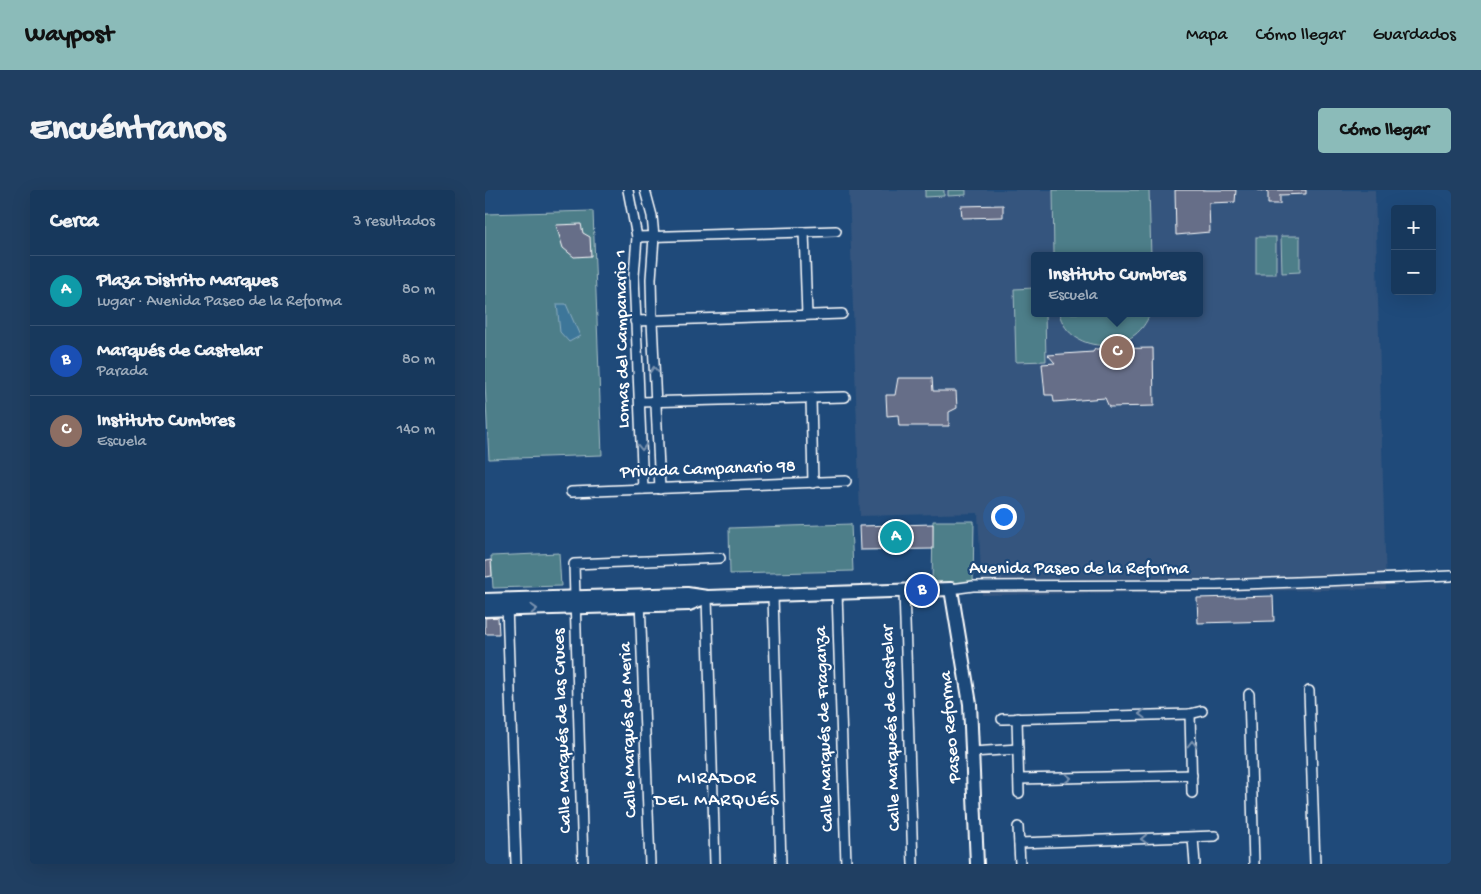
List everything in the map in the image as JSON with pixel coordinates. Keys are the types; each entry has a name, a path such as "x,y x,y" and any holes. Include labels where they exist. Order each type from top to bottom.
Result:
{"street":[{"name":"Lomas del Campanario 1","path":"628,190 637,237 634,276 635,321 643,489"},
{"name":"Lomas del Campanario 1","path":"645,190 652,216 654,237 651,279 652,321 661,489"},
{"path":"637,237 836,231"},
{"path":"804,232 807,315"},
{"path":"635,321 842,314"},
{"path":"640,402 845,397"},
{"path":"811,398 813,483"},
{"name":"Privada Campanario 98","path":"571,492 847,481"},
{"name":"Calle Marqués de las Cruces","path":"583,864 574,564 720,558"},
{"name":"Avenida Paseo de la Reforma","path":"485,610 507,605 640,600 689,604 707,597 904,591 973,586 1217,585 1451,576"},
{"name":"Paseo Reforma","path":"951,588 965,669 973,752 977,864"},
{"name":"Calle Marqueés de Castelar","path":"904,591 913,864"},
{"name":"Calle Marqués de Fraganza","path":"837,593 846,864"},
{"path":"773,596 781,864"},
{"path":"707,597 715,864"},
{"name":"Avenida Paseo de la Reforma","path":"485,600 507,605"},
{"name":"Calle Marqués de Meria","path":"640,600 650,864"},
{"path":"507,605 516,864"},
{"path":"1309,691 1315,864"},
{"path":"1249,694 1254,864"},
{"path":"1003,719 1190,714 1202,711"},
{"path":"1190,714 1192,793"},
{"path":"1017,718 1019,793"},
{"path":"973,752 1018,749"},
{"path":"1019,779 1192,775"},
{"path":"1018,827 1020,864"},
{"path":"1019,843 1215,836"},
{"path":"1193,838 1195,864"}],"shaded area":[{"path":"849,190 1375,190 1386,589 982,595 978,513 860,516"},
{"path":"557,304 566,304 580,336 569,342 560,332"}],"green space":[{"path":"925,190 944,190 944,196 925,197"},
{"path":"948,190 966,190 966,195 948,196"},
{"path":"1053,190 1149,190 1151,252 1054,252"},
{"path":"593,211 602,455 489,459 485,384 485,214"},
{"path":"1281,236 1300,236 1300,272 1282,273"},
{"path":"1256,237 1276,237 1276,274 1256,274"},
{"path":"1031,288 1031,317 1045,317 1046,361 1016,362 1014,289"},
{"path":"1061,317 1148,317 1143,327 1132,337 1118,343 1104,345 1089,343 1076,337 1066,327"},
{"path":"933,521 974,521 973,586 932,585"},
{"path":"851,524 853,571 730,574 729,528"},
{"path":"559,553 561,586 493,588 491,556"}],"building":[{"path":"1175,190 1236,190 1235,202 1209,203 1210,232 1176,235"},
{"path":"1258,190 1306,190 1306,194 1280,195 1280,204 1268,204 1268,192"},
{"path":"1003,205 1003,217 962,218 961,206"},
{"path":"581,224 583,233 590,237 591,256 574,257 563,248 556,225"},
{"path":"1153,348 1154,406 1109,407 1105,398 1054,402 1053,395 1045,395 1042,364 1055,363 1048,355 1093,352 1095,349"},
{"path":"898,378 932,378 933,391 956,391 957,408 949,412 949,426 899,426 898,415 887,416 886,395 895,395"},
{"path":"933,524 933,549 860,550 859,526"},
{"path":"491,560 492,576 485,577 485,561"},
{"path":"1273,596 1274,621 1198,623 1197,598"},
{"path":"498,617 499,634 485,634 485,618"}],"place":[{"name":"Instituto Cumbres","path":"1117,352"},
{"name":"Plaza Distrito Marques","path":"896,537"},
{"name":"Marqués de Castelar","path":"922,590"}],"district":[{"name":"MIRADOR DEL MARQUÉS","path":"717,790"}]}
